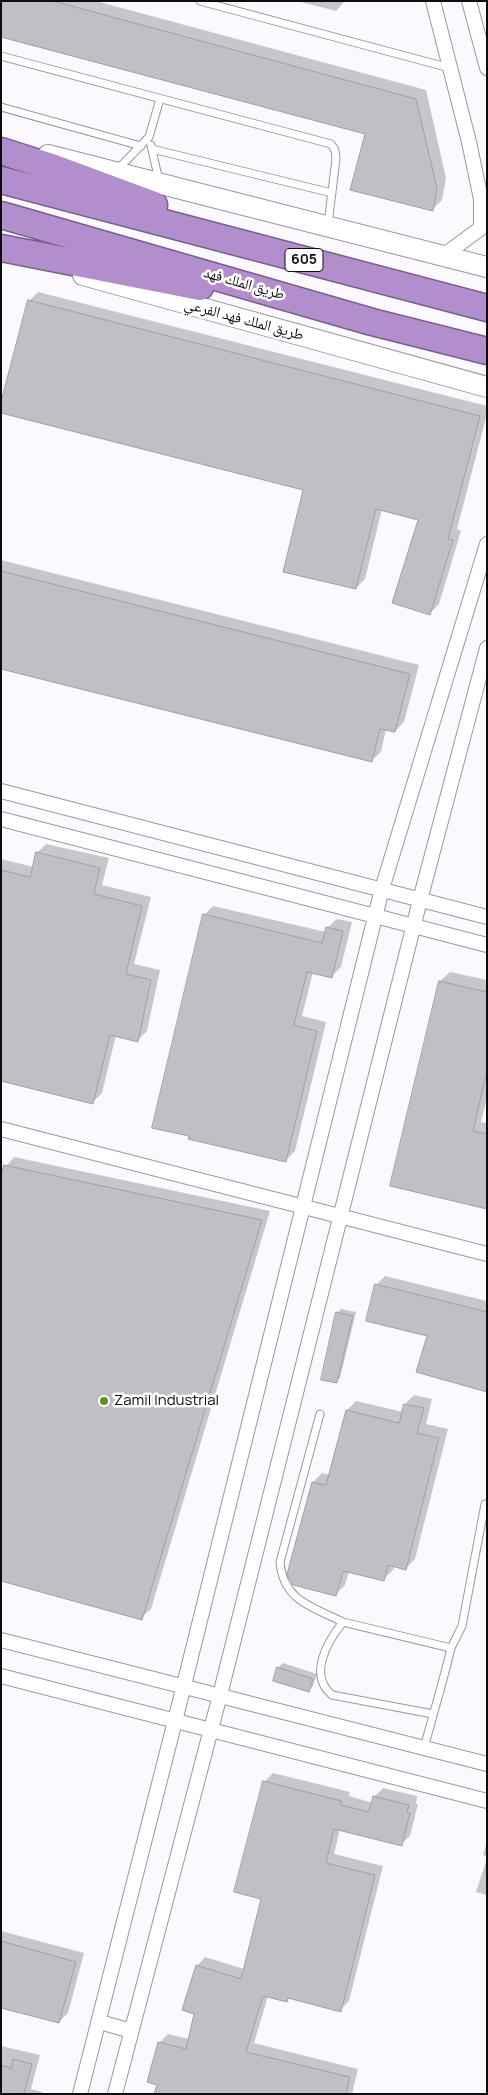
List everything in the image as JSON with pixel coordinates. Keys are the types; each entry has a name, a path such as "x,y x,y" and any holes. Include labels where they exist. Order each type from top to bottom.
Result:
{"highway":[{"path":"1,151 54,168 302,259"},
{"name":"605","path":"1,180 487,308"},
{"name":"طريق الملك فهد","path":"1,215 372,322 487,351"},
{"path":"1,248 372,322"}],"main road":[{"path":"1,142 487,267"},
{"name":"طريق الملك فهد الفرعي","path":"1,253 487,386"}],"street":[{"path":"433,1 481,199 481,228 443,256"},
{"path":"469,1 487,68"},
{"path":"80,2094 100,2022 382,889 487,544"},
{"path":"115,2094 220,1695 420,900 487,648"},
{"path":"1,791 487,917"},
{"path":"1,819 487,945"},
{"path":"1,1129 487,1254"},
{"path":"1,1640 487,1764"},
{"path":"1,1676 487,1801"},
{"path":"100,2022 131,2031"}],"lane":[{"path":"200,1 450,68"},
{"path":"1,56 330,144 335,150 336,159 328,227"},
{"path":"116,172 149,137 160,98"},
{"path":"1,107 141,146"},
{"path":"149,137 159,183"},
{"path":"152,149 332,192"},
{"path":"320,1414 280,1562 281,1575 287,1590 302,1602 343,1622 451,1648"},
{"path":"424,1748 451,1648 462,1626 485,1504"},
{"path":"343,1622 329,1641 323,1655 320,1675 326,1690 332,1695 434,1714"}],"building":[{"path":"1,1 53,1 416,99 437,188 433,211 350,190 365,134 1,37"},
{"path":"28,300 480,416 448,539 453,540 430,615 392,603 418,520 376,509 356,589 283,572 303,490 1,413 1,402"},
{"path":"1,571 410,674 395,732 380,729 372,762 1,669"},
{"path":"36,852 100,868 94,894 142,906 126,974 151,980 138,1042 110,1035 93,1104 1,1081 1,870 30,877"},
{"path":"203,914 322,943 326,927 343,931 332,978 307,972 294,1025 317,1031 286,1162 188,1139 189,1136 152,1128"},
{"path":"439,981 487,992 487,1071 473,1131 487,1134 487,1209 390,1186"},
{"name":"Zamil Industrial","path":"4,1165 262,1220 142,1620 1,1581 1,1176"},
{"path":"375,1284 487,1312 487,1392 416,1372 427,1336 366,1321"},
{"path":"336,1312 353,1316 337,1383 321,1380"},
{"path":"404,1404 424,1408 417,1433 439,1438 406,1570 388,1565 384,1581 343,1571 336,1596 293,1585 287,1574 312,1482 326,1485 346,1410 399,1423"},
{"path":"277,1667 313,1679 309,1692 273,1681"},
{"path":"263,1781 342,1801 341,1805 369,1812 373,1796 409,1805 407,1812 410,1813 402,1846 334,1829 326,1863 375,1875 341,2012 288,1998 287,2002 263,1996 246,2052 350,2077 346,2094 154,2094 157,2085 147,2082 158,2042 186,2049 194,2014 182,2010 196,1965 241,1979 261,1899 234,1892"},
{"path":"1,1941 76,1962 59,2023 1,2008"},
{"path":"13,2059 32,2064 24,2094 1,2094 1,2065 11,2068"}],"place":[{"name":"Zamil Industrial","path":"104,1401"}]}
